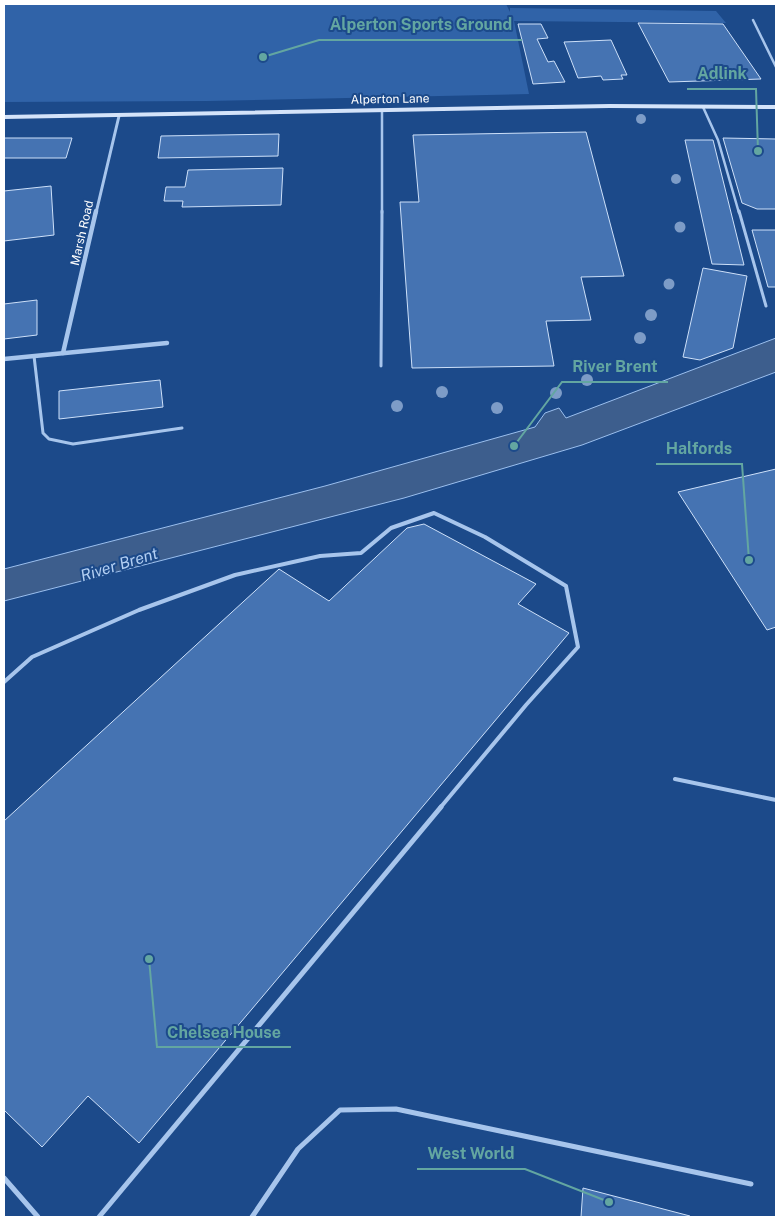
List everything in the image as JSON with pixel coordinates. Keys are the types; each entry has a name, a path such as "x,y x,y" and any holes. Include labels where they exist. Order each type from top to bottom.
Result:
{"main road":[{"name":"Alperton Lane","path":"4,117 703,107 776,108"}],"street":[{"name":"Marsh Road","path":"63,353 119,116"},
{"path":"4,359 167,343"}],"lane":[{"path":"754,20 776,67"},
{"path":"703,107 718,140 766,306"},
{"path":"381,366 382,111"},
{"path":"34,356 43,432 49,440 73,444 182,428"},
{"path":"4,682 32,657 139,610 235,574 320,556 361,553 391,528 434,513 456,522 513,553 566,586 578,647 526,705 99,1217"},
{"path":"675,779 776,800"},
{"path":"252,1217 298,1149 340,1110 396,1109 752,1184"},
{"path":"4,1178 38,1217"}],"shaded area":[{"path":"4,4 506,4 510,12 510,8 716,11 726,23 514,21 529,94 207,101 4,102"}],"water":[{"path":"776,338 776,372 582,445 404,498 4,601 4,569 325,486 535,427 545,413 559,408 566,418"}],"building":[{"path":"638,23 723,24 761,79 669,82"},
{"path":"518,24 541,24 548,38 537,39 548,62 554,61 565,82 533,84"},
{"path":"611,40 627,75 621,75 623,79 603,80 601,76 578,78 564,42"},
{"path":"586,132 624,276 581,277 591,320 546,321 554,366 412,368 400,202 419,202 413,135"},
{"path":"279,134 278,156 158,158 161,136"},
{"path":"4,138 72,138 66,158 4,158"},
{"path":"723,138 776,139 776,209 757,209 742,203"},
{"path":"685,140 713,140 744,265 712,264"},
{"path":"283,168 281,205 182,207 183,201 164,201 166,187 185,187 188,170"},
{"path":"51,186 54,235 4,241 4,191"},
{"path":"752,230 776,230 776,287 768,287"},
{"path":"703,268 747,276 733,348 700,360 683,357"},
{"path":"37,300 37,335 4,339 4,304"},
{"path":"160,380 163,407 59,419 59,391"},
{"path":"776,469 776,627 767,630 678,492"},
{"path":"424,524 536,584 518,604 569,633 139,1143 88,1096 42,1147 4,1110 4,821 279,569 329,601 407,528"},
{"path":"583,1188 690,1216 690,1217 581,1217"}],"place":[{"name":"Alperton Sports Ground","path":"263,57"},
{"name":"Adlink","path":"758,151"},
{"name":"River Brent","path":"514,446"},
{"name":"Halfords","path":"749,560"},
{"name":"Chelsea House","path":"149,959"},
{"name":"West World","path":"609,1202"}]}
